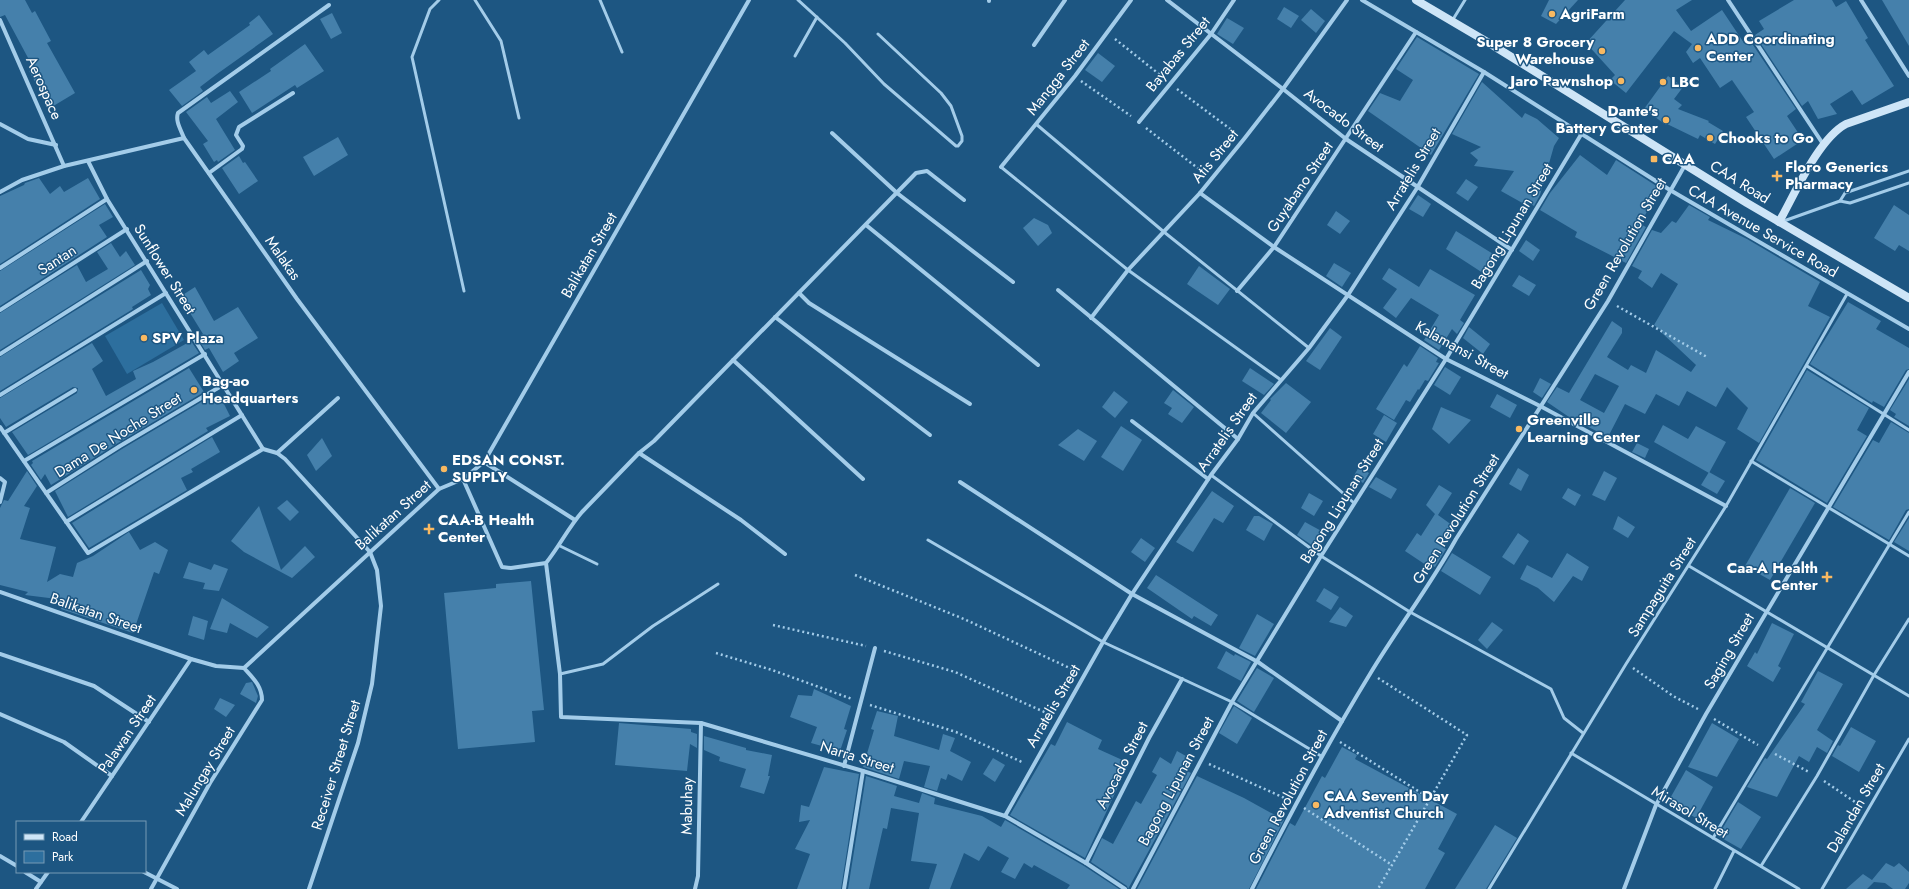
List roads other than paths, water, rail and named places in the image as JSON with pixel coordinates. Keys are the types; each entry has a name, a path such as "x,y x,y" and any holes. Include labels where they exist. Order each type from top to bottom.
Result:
{"main road":[{"name":"CAA Road","path":"1416,0 1779,222 1909,298"},
{"path":"1779,222 1823,144 1836,129 1846,124 1909,102"}],"street":[{"name":"Balikatan Street","path":"0,592 191,659 216,666 244,668 440,489 463,479 484,462 749,0"},
{"path":"1034,45 1065,0"},
{"name":"Mangga Street","path":"1001,167 1074,76 1131,0"},
{"name":"Avocado Street","path":"1167,0 1283,88 1346,139 1417,188 1512,250"},
{"name":"Bayabas Street","path":"1139,122 1211,34 1234,0"},
{"name":"Atis Street","path":"1091,318 1128,270 1200,193 1283,88 1347,0"},
{"name":"CAA Avenue Service Road","path":"1362,0 1484,72 1670,190 1909,329"},
{"path":"1728,0 1823,144"},
{"path":"1861,0 1909,76"},
{"name":"Malakas","path":"329,5 178,113 176,117 177,123 184,138 297,298 440,489"},
{"name":"Aerospace","path":"0,20 64,166"},
{"name":"Guyabano Street","path":"1237,291 1274,247 1416,32"},
{"name":"Arratelis Street","path":"1005,816 1103,642 1132,594 1210,477 1238,438 1253,413 1309,348 1348,296 1417,188 1484,72"},
{"path":"209,173 242,149 243,146 236,135 239,127 293,92"},
{"path":"0,124 28,139 56,145"},
{"path":"832,133 897,193 1013,282"},
{"name":"Bagong Lipunan Street","path":"1133,889 1232,702 1258,662 1354,503 1446,359 1582,133"},
{"path":"0,192 22,180 64,166 88,162 184,138"},
{"name":"Sunflower Street","path":"88,162 108,199 263,449"},
{"name":"Green Revolution Street","path":"1252,889 1321,756 1370,673 1434,578 1456,540 1608,301 1685,164"},
{"path":"463,479 502,567 511,568 546,563 560,546 575,520 916,172 927,171 964,200"},
{"name":"Kalamansi Street","path":"1200,193 1274,247 1446,359 1542,407 1726,506"},
{"path":"0,268 108,199"},
{"path":"866,224 1038,365"},
{"name":"Santan","path":"0,310 127,229"},
{"path":"0,354 147,261"},
{"path":"1058,290 1238,438"},
{"path":"0,395 166,293"},
{"path":"799,293 809,303 970,404"},
{"path":"775,317 930,435"},
{"path":"24,461 205,354"},
{"path":"733,360 863,479"},
{"name":"Saging Street","path":"1624,889 1656,805 1706,714 1909,372"},
{"name":"Dama De Noche Street","path":"46,493 120,446 223,384"},
{"path":"4,433 75,390"},
{"path":"277,453 338,398"},
{"path":"66,522 242,415"},
{"path":"1132,421 1210,477"},
{"path":"0,427 88,553 263,449 277,453 285,459 370,552"},
{"path":"639,453 741,520 785,554"},
{"path":"484,462 575,520"},
{"path":"0,478 5,482 0,502"},
{"path":"960,482 1132,594 1258,662 1342,721"},
{"name":"Receiver Street Street","path":"309,888 358,743 372,684 381,606 377,570 370,552"},
{"path":"546,563 560,674"},
{"path":"844,766 875,648"},
{"path":"0,654 94,686 149,722"},
{"name":"Palawan Street","path":"83,821 191,659"},
{"name":"Malungay Street","path":"151,889 210,783 262,700 262,691 256,680 244,668"},
{"name":"Narra Street","path":"560,674 561,718 701,723 863,771 1005,816 1086,863 1125,889"},
{"name":"Avocado Street","path":"1086,863 1149,738 1182,678"},
{"path":"0,714 64,742 112,776"},
{"name":"Mabuhay","path":"695,889 698,876 701,723"},
{"path":"844,889 863,771"},
{"path":"0,856 16,865"},
{"path":"27,873 41,882"},
{"path":"36,889 47,873"},
{"path":"146,873 156,880 177,889"},
{"path":"309,888 315,889"}],"lane":[{"path":"439,0 430,9 412,57 464,291"},
{"path":"476,0 501,41 519,118"},
{"path":"600,0 622,52"},
{"path":"798,0 845,43 884,84 956,146 958,146 962,141 962,136 951,106 941,94 878,34"},
{"path":"1452,21 1465,0"},
{"path":"795,56 817,17"},
{"path":"1036,124 1164,232 1309,348"},
{"path":"1001,167 1128,270 1281,380"},
{"path":"1840,201 1845,193 1909,171"},
{"path":"1779,222 1840,201 1850,203 1909,183"},
{"name":"Sampaguita Street","path":"1489,889 1583,733 1726,506 1847,294"},
{"path":"1806,366 1909,430"},
{"path":"1253,413 1354,503"},
{"path":"1751,461 1909,556"},
{"path":"1210,477 1321,556 1410,612 1551,689 1564,718 1583,733"},
{"path":"1713,838 1909,512"},
{"path":"928,540 1103,642 1232,702 1321,756"},
{"path":"560,546 597,564"},
{"path":"1689,566 1909,696"},
{"path":"560,674 603,664 653,626 718,584"},
{"path":"1761,866 1817,776 1874,675 1909,619"},
{"name":"Dalandan Street","path":"1822,889 1909,739"},
{"name":"Mirasol Street","path":"1571,753 1799,889"},
{"path":"1714,889 1734,851"}],"place":[{"name":"AgriFarm","path":"1552,14"},
{"name":"ADD Coordinating Center","path":"1698,48"},
{"name":"Super 8 Grocery Warehouse","path":"1602,51"},
{"name":"Jaro Pawnshop","path":"1621,81"},
{"name":"LBC","path":"1663,82"},
{"name":"Dante's Battery Center","path":"1666,120"},
{"name":"Chooks to Go","path":"1710,138"},
{"name":"CAA","path":"1654,159"},
{"name":"Floro Generics Pharmacy","path":"1777,176"},
{"name":"SPV Plaza","path":"144,338"},
{"name":"Bag-ao Headquarters","path":"194,390"},
{"name":"Greenville Learning Center","path":"1519,429"},
{"name":"EDSAN CONST. SUPPLY","path":"444,469"},
{"name":"CAA-B Health Center","path":"429,529"},
{"name":"Caa-A Health Center","path":"1827,577"},
{"name":"CAA Seventh Day Adventist Church","path":"1316,805"}]}
